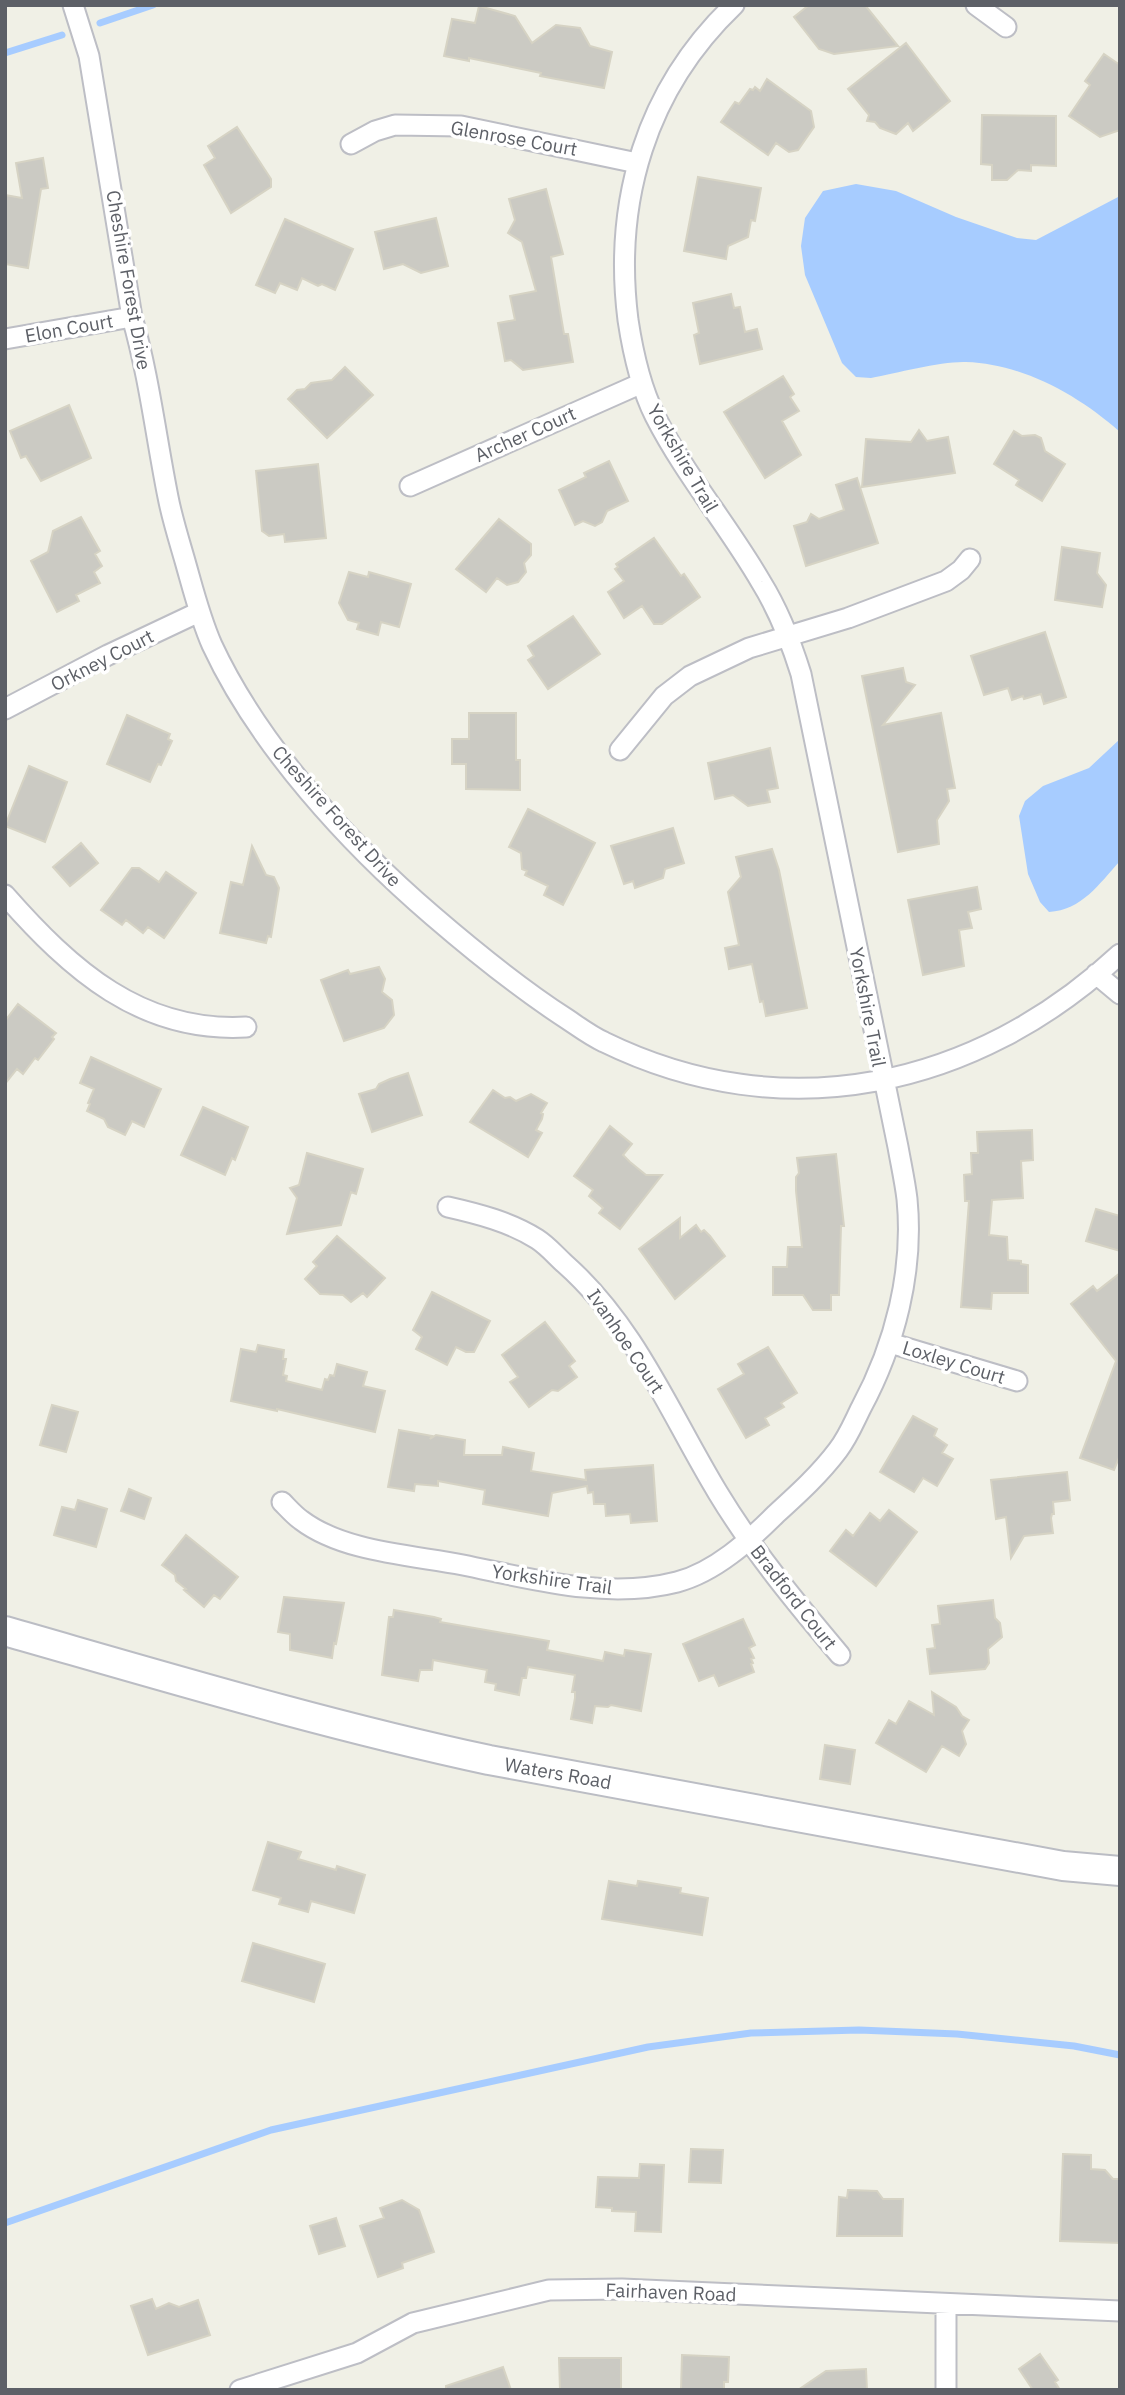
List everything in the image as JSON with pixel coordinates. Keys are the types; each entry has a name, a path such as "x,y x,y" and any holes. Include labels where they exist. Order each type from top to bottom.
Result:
{"street":[{"name":"Cheshire Forest Drive","path":"73,5 89,56 132,317 141,348 169,501 199,612 212,645 262,732 303,783 387,876 528,994 600,1041 679,1072 726,1083 801,1090 852,1087 934,1066 1005,1038 1040,1017 1120,954"},
{"name":"Yorkshire Trail","path":"282,1502 301,1520 325,1534 359,1545 515,1575 613,1590 647,1588 680,1581 710,1568 749,1539 818,1475 841,1447 879,1374 890,1343 900,1303 907,1255 907,1201 811,715 789,637 762,582 670,443 654,413 633,351 624,286 625,228 637,163 659,106 675,78 713,25 734,5"},
{"path":"976,5 1006,27"},
{"name":"Glenrose Court","path":"351,144 374,131 395,125 461,126 637,163"},
{"name":"Elon Court","path":"5,339 132,317"},
{"name":"Archer Court","path":"410,486 642,383"},
{"path":"620,750 664,696 690,676 749,648 789,637 946,580 961,570 970,559"},
{"name":"Orkney Court","path":"5,709 108,655 199,612"},
{"path":"5,895 57,951 82,971 136,1006 163,1018 193,1026 246,1027"},
{"path":"1096,974 1120,994"},
{"name":"Ivanhoe Court","path":"448,1207 510,1224 539,1240 588,1284 647,1364 719,1494 749,1539"},
{"name":"Loxley Court","path":"890,1343 1017,1381"},
{"name":"Bradford Court","path":"749,1539 840,1655"},
{"name":"Waters Road","path":"5,1631 254,1702 409,1743 478,1758 1063,1866 1120,1871"},
{"name":"Fairhaven Road","path":"240,2390 356,2353 413,2323 548,2290 622,2289 1120,2311"},
{"path":"946,2304 946,2390"}],"water":[{"path":"856,184 896,191 956,217 1017,238 1036,240 1120,196 1120,432 1104,418 1049,384 1029,375 987,364 956,362 871,378 856,377 842,363 805,275 801,246 805,218 823,191"},
{"path":"1120,739 1120,861 1097,887 1080,901 1061,910 1049,912 1040,902 1028,874 1019,816 1025,801 1043,786 1089,768"}],"building":[{"path":"809,5 865,5 898,46 834,54 819,49 794,17"},
{"path":"479,6 515,16 532,43 556,25 580,28 590,46 612,52 604,88 540,76 541,73 469,58 469,61 444,56 452,19 475,23"},
{"path":"906,43 950,101 913,131 908,123 896,134 880,128 875,122 867,121 869,115 848,89"},
{"path":"1104,54 1120,65 1120,130 1100,137 1069,116 1090,85 1085,81"},
{"path":"767,79 811,111 814,127 798,150 789,152 776,143 768,155 721,122 735,102 739,104 750,89 755,87 760,91"},
{"path":"982,115 1056,116 1056,166 1031,165 1031,171 1018,170 1007,180 992,180 992,165 981,164"},
{"path":"237,127 271,179 271,187 231,213 204,165 215,158 208,146"},
{"path":"43,158 48,188 41,189 28,268 5,264 5,195 22,198 16,163"},
{"path":"698,177 761,188 755,221 751,220 748,237 728,246 726,259 684,251"},
{"path":"546,189 563,254 551,257 564,334 568,334 573,362 523,370 511,360 505,361 498,323 515,320 510,296 536,291 522,242 508,233 515,220 509,199"},
{"path":"436,218 448,266 421,273 403,264 384,269 375,232"},
{"path":"285,219 353,249 335,290 302,278 297,290 280,283 275,293 256,285"},
{"path":"731,294 734,308 740,307 745,332 757,329 762,349 700,364 694,335 699,333 693,303"},
{"path":"345,367 373,395 327,438 288,399 297,390 305,389 311,383 332,380"},
{"path":"783,376 794,394 790,397 799,411 782,421 801,455 765,478 724,412"},
{"path":"69,405 91,458 41,481 26,456 21,458 10,431"},
{"path":"919,430 927,441 948,437 955,473 862,487 866,439 911,442"},
{"path":"1014,431 1022,436 1035,435 1041,438 1045,451 1065,464 1042,501 1016,485 1019,480 994,464"},
{"path":"609,461 628,501 607,511 602,522 595,526 583,521 575,525 559,490 586,477 584,473"},
{"path":"318,464 326,538 285,542 284,534 269,536 262,531 256,471"},
{"path":"857,478 878,543 806,566 794,526 807,522 811,514 819,519 844,510 836,485"},
{"path":"81,517 100,551 95,554 102,566 94,572 100,583 76,595 79,601 57,612 31,561 48,552 53,531"},
{"path":"499,519 531,544 531,555 524,563 526,572 518,582 507,585 497,578 486,592 456,569"},
{"path":"654,538 700,597 662,624 654,624 642,606 624,618 608,592 624,581 615,569 618,567 616,564"},
{"path":"1062,547 1100,553 1097,573 1106,585 1102,607 1055,600"},
{"path":"349,572 368,577 369,572 411,584 399,627 381,622 378,635 357,629 359,623 348,620 339,603"},
{"path":"573,616 600,654 548,689 528,660 534,656 528,646"},
{"path":"1045,632 1066,697 1044,704 1041,694 1012,700 1008,688 984,695 971,656"},
{"path":"903,668 906,682 915,685 883,725 941,713 955,788 947,789 949,801 937,820 939,844 898,852 862,676"},
{"path":"469,713 516,713 516,760 520,760 520,790 466,789 466,764 452,764 452,739 469,739"},
{"path":"127,715 170,734 168,739 172,741 150,782 107,764"},
{"path":"770,748 778,788 767,790 770,802 748,806 733,795 715,799 708,763"},
{"path":"29,766 67,782 45,842 5,826"},
{"path":"528,809 595,843 563,905 544,895 548,886 525,875 527,871 522,869 521,853 509,847"},
{"path":"673,828 684,863 665,869 663,878 635,888 633,881 624,884 611,846"},
{"path":"81,843 98,863 70,886 53,867"},
{"path":"252,846 266,875 274,877 279,888 271,937 268,936 266,943 220,933 231,882 243,885"},
{"path":"772,849 779,870 807,1008 766,1016 763,1001 760,1002 752,964 729,969 725,948 739,945 728,892 741,877 736,857"},
{"path":"132,868 139,868 159,882 166,872 196,893 164,938 148,927 143,933 126,920 122,925 101,910"},
{"path":"977,887 981,909 968,912 972,928 959,930 964,966 923,975 908,900"},
{"path":"379,967 385,979 382,992 392,1000 394,1015 384,1028 344,1041 321,980 348,970 350,974"},
{"path":"18,1004 56,1033 38,1060 35,1058 23,1074 17,1069 5,1084 5,1021"},
{"path":"91,1057 161,1089 144,1127 132,1121 125,1135 108,1127 104,1119 87,1111 94,1089 80,1083"},
{"path":"408,1073 422,1115 372,1132 359,1094 376,1089 379,1084"},
{"path":"493,1090 516,1101 531,1094 547,1103 536,1130 542,1133 528,1157 470,1122"},
{"path":"203,1107 248,1127 235,1160 232,1158 225,1175 181,1155"},
{"path":"610,1126 632,1144 623,1155 630,1162 646,1175 662,1175 620,1229 599,1213 603,1208 589,1196 593,1190 574,1176"},
{"path":"1032,1130 1033,1160 1021,1161 1023,1198 992,1200 989,1235 1007,1237 1008,1260 1021,1261 1021,1264 1028,1265 1028,1293 992,1293 991,1309 961,1307 969,1201 965,1201 964,1175 972,1174 971,1153 978,1153 977,1132"},
{"path":"307,1153 363,1169 356,1194 351,1192 341,1225 287,1234 297,1198 290,1188 299,1185"},
{"path":"836,1154 844,1226 841,1226 839,1295 831,1295 831,1310 813,1310 803,1295 773,1295 773,1267 787,1267 788,1247 802,1247 796,1191 796,1177 799,1173 797,1158"},
{"path":"1096,1209 1120,1216 1120,1251 1086,1241"},
{"path":"680,1218 680,1238 696,1225 701,1232 704,1230 710,1236 725,1256 675,1299 639,1249"},
{"path":"337,1236 385,1278 367,1297 363,1293 351,1302 343,1295 320,1294 305,1279 317,1266 313,1262"},
{"path":"1120,1273 1120,1455 1114,1470 1080,1458 1116,1361 1071,1304 1093,1286 1097,1291"},
{"path":"432,1292 490,1321 474,1352 466,1352 456,1347 447,1365 416,1349 422,1337 413,1330"},
{"path":"545,1322 575,1361 569,1366 577,1377 558,1391 552,1390 529,1407 510,1382 518,1377 502,1355"},
{"path":"258,1345 284,1350 283,1359 286,1359 283,1375 287,1376 286,1381 322,1390 325,1379 328,1380 330,1375 334,1376 337,1364 367,1372 363,1386 385,1391 375,1432 231,1401 241,1349 256,1352"},
{"path":"768,1347 797,1393 781,1403 784,1407 765,1418 769,1425 746,1438 718,1389 744,1374 738,1364"},
{"path":"52,1405 78,1412 66,1452 40,1445"},
{"path":"913,1416 937,1429 934,1436 947,1445 942,1453 953,1459 937,1486 923,1478 914,1492 880,1472"},
{"path":"399,1430 432,1436 430,1439 436,1435 465,1440 464,1455 502,1455 503,1447 534,1453 531,1471 586,1480 585,1470 653,1465 657,1521 631,1523 630,1514 606,1516 605,1504 594,1504 593,1492 588,1493 587,1486 552,1493 548,1516 483,1504 485,1490 438,1481 438,1486 415,1484 414,1491 388,1487"},
{"path":"1067,1472 1070,1500 1053,1502 1053,1533 1024,1536 1011,1558 1006,1517 996,1519 991,1480"},
{"path":"129,1489 151,1498 144,1519 121,1511"},
{"path":"78,1500 107,1509 96,1547 54,1535 62,1507 75,1510"},
{"path":"889,1510 917,1532 876,1586 830,1551 846,1530 853,1536 870,1513 880,1521"},
{"path":"186,1535 238,1577 220,1599 214,1595 204,1607 184,1590 186,1589 176,1581 175,1575 162,1565"},
{"path":"284,1597 344,1603 332,1658 290,1650 290,1634 278,1632"},
{"path":"993,1600 995,1618 1000,1623 1002,1637 988,1649 989,1663 985,1669 930,1674 927,1649 935,1648 932,1625 940,1624 938,1606"},
{"path":"394,1610 434,1617 441,1619 440,1622 549,1641 547,1650 603,1661 605,1652 624,1656 625,1650 651,1654 641,1711 611,1705 595,1706 592,1723 571,1719 575,1675 528,1667 526,1678 522,1678 519,1695 495,1690 496,1684 485,1682 487,1670 433,1660 432,1670 420,1670 418,1681 382,1675 389,1617 393,1617"},
{"path":"743,1619 755,1645 749,1648 754,1658 751,1659 751,1664 754,1672 719,1686 714,1675 699,1681 683,1644"},
{"path":"932,1692 956,1707 962,1716 969,1720 962,1731 966,1744 959,1756 942,1746 926,1772 876,1743 889,1720 896,1724 909,1701 934,1715"},
{"path":"825,1745 855,1750 850,1784 820,1779"},
{"path":"268,1842 301,1852 298,1859 336,1870 337,1866 365,1875 354,1913 311,1901 308,1912 279,1904 281,1898 253,1890"},
{"path":"609,1881 637,1886 638,1881 681,1888 680,1893 708,1898 702,1935 602,1919"},
{"path":"253,1943 325,1964 314,2002 242,1981"},
{"path":"691,2149 723,2150 721,2183 689,2182"},
{"path":"1063,2154 1091,2155 1091,2169 1105,2170 1113,2179 1120,2179 1120,2243 1060,2241"},
{"path":"640,2164 664,2165 661,2232 635,2231 636,2212 596,2207 598,2177 639,2178"},
{"path":"848,2190 877,2191 883,2199 903,2199 902,2236 837,2236 839,2197 847,2198"},
{"path":"402,2200 419,2210 434,2252 402,2263 403,2268 378,2277 360,2226 384,2218 380,2208"},
{"path":"336,2218 345,2246 319,2254 310,2226"},
{"path":"152,2299 156,2309 169,2303 179,2307 198,2300 210,2335 148,2355 131,2306"},
{"path":"1040,2354 1058,2380 1055,2382 1060,2390 1033,2390 1019,2369"},
{"path":"682,2355 729,2357 728,2382 724,2382 724,2390 681,2390"},
{"path":"559,2358 621,2358 621,2390 560,2390"},
{"path":"503,2367 511,2390 446,2390 446,2386"},
{"path":"866,2369 867,2390 798,2390 826,2371"}],"waterway":[{"path":"100,23 153,5"},
{"path":"5,53 62,35"},
{"path":"5,2223 271,2130 648,2047 751,2033 859,2030 957,2034 1074,2046 1120,2055"}]}
